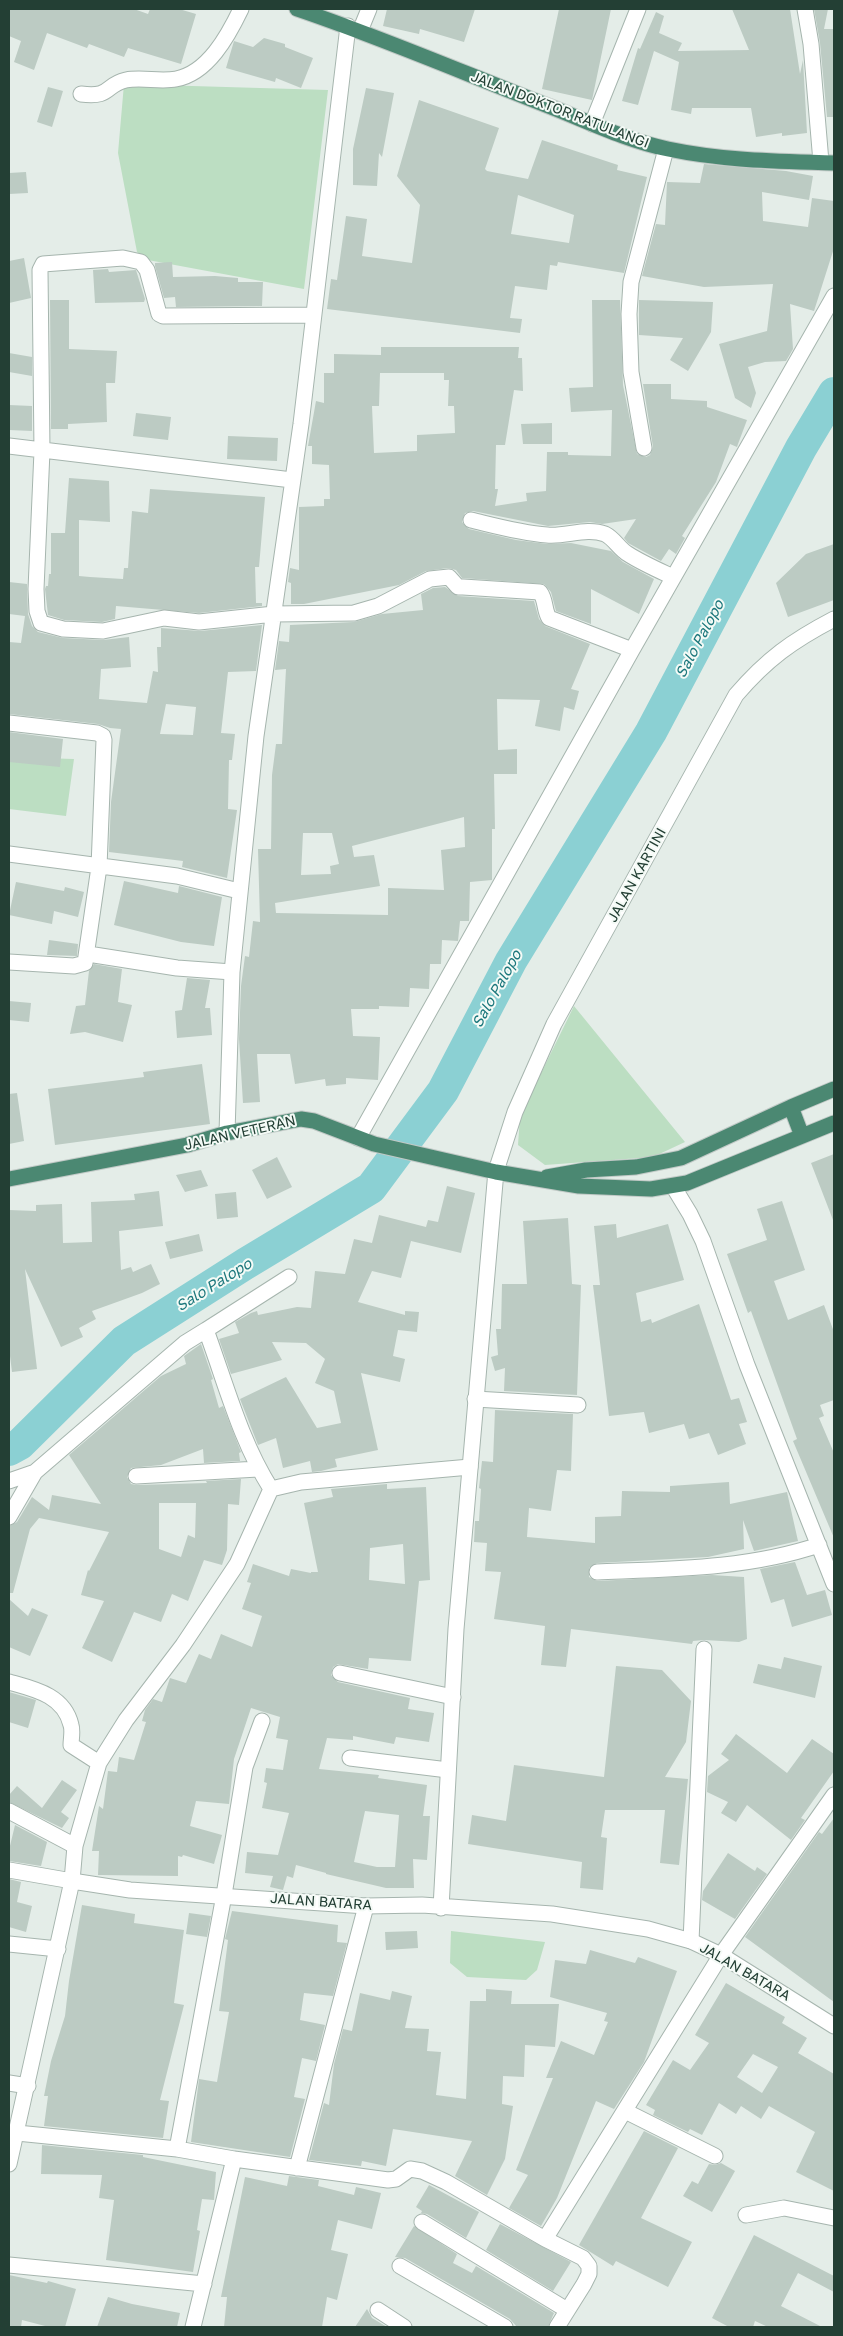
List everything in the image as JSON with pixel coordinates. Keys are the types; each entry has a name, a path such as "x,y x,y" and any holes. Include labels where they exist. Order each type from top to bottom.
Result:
{"highway":[{"name":"JALAN DOKTOR RATULANGI","path":"296,9 354,28 592,124 666,149 736,160 828,163"},
{"path":"538,1178 586,1170 636,1167 682,1158 790,1107 834,1089"},
{"path":"790,1107 802,1136"},
{"name":"JALAN VETERAN","path":"9,1179 187,1145 227,1133 301,1119 314,1121 374,1144 496,1172 538,1178"},
{"path":"538,1178 579,1186 616,1189 674,1186 773,1149 834,1123"}],"street":[{"path":"81,94 96,96 105,93 118,82 128,79 175,79 197,71 221,44 241,9"},
{"path":"227,1133 232,972 258,719 301,424 312,315 328,197 354,28 368,9"},
{"path":"592,124 638,9"},
{"path":"805,9 828,163"},
{"path":"644,448 631,372 629,314 631,282 666,149"},
{"path":"312,315 163,316 159,314 147,270 141,262 123,258 43,264 40,270 42,452 36,589 37,611 41,623 63,629 103,631 164,618 199,622 274,614 354,612 367,610 423,581 448,577 458,586 463,587 540,592 544,597 546,613 549,618 632,650"},
{"path":"358,1138 673,577 834,296"},
{"path":"9,446 42,452 292,480"},
{"path":"471,520 534,534 567,535 580,532 604,534 614,540 630,555 673,577"},
{"name":"JALAN KARTINI","path":"441,1908 456,1629 496,1172 515,1112 554,1024 736,695 759,669 791,643 834,619"},
{"path":"9,723 97,732 103,736 99,867 88,954 85,963 74,966 9,962"},
{"path":"9,854 177,876 239,891"},
{"path":"88,954 177,968 232,972"},
{"path":"674,1186 703,1241 744,1357 834,1584"},
{"path":"9,1517 35,1472 185,1342 289,1278"},
{"path":"206,1330 231,1402 258,1469 272,1488"},
{"path":"475,1399 578,1405"},
{"path":"272,1488 302,1482 470,1467"},
{"path":"136,1476 258,1469"},
{"path":"9,1481 35,1472"},
{"path":"9,2164 58,1949 72,1881 75,1846 99,1763 126,1720 183,1645 237,1564 272,1488"},
{"path":"596,1572 720,1566 766,1560 819,1545"},
{"path":"691,1941 704,1649"},
{"path":"340,1673 453,1697"},
{"path":"9,1682 46,1692 65,1713 72,1726 71,1745 99,1763"},
{"path":"177,2149 224,1895 245,1767 262,1720"},
{"path":"350,1758 448,1770"},
{"path":"545,2239 721,1955 834,1795"},
{"path":"9,1811 75,1846"},
{"name":"JALAN BATARA","path":"9,1870 130,1890 366,1906 422,1905 441,1908 552,1914 648,1929 691,1941 721,1955 834,2026"},
{"path":"297,2168 366,1906"},
{"path":"9,1944 58,1949"},
{"path":"9,2083 28,2086"},
{"path":"625,2111 715,2156"},
{"path":"16,2132 177,2149 234,2159 388,2180 396,2179 410,2170 422,2171 446,2182 545,2239 584,2258 589,2266 589,2274 557,2327"},
{"path":"193,2327 234,2159"},
{"path":"746,2215 784,2208 834,2218"},
{"path":"422,2222 567,2310"},
{"path":"9,2265 204,2284"},
{"path":"400,2266 505,2327"},
{"path":"378,2310 404,2327"}],"green space":[{"path":"124,84 328,90 304,289 148,260 137,252 118,153"},
{"path":"9,757 74,759 66,816 9,809"},
{"path":"574,1006 685,1142 653,1157 545,1165 518,1145 520,1116"},
{"path":"451,1931 545,1942 537,1970 526,1980 467,1977 450,1963"}],"building":[{"path":"9,9 134,9 148,14 150,9 179,9 196,14 181,64 128,48 124,57 89,44 87,48 47,33 34,70 14,62 21,41 9,36"},
{"path":"387,9 475,9 464,42 420,29 419,34 383,26"},
{"path":"559,9 611,9 592,100 542,89"},
{"path":"732,9 790,9 800,74 803,60 807,133 782,136 782,133 756,137 751,108 692,108 691,114 671,110 679,62 654,51 638,105 622,101 638,48 640,49 656,12 664,16 659,33 682,43 678,51 749,50"},
{"path":"814,9 828,9 824,29 834,29 834,117 827,117 820,43"},
{"path":"264,38 285,44 285,47 313,58 301,88 276,78 275,82 226,68 234,41 253,47"},
{"path":"48,87 63,91 52,127 37,122"},
{"path":"366,88 394,93 382,157 379,153 377,186 353,185 353,149"},
{"path":"419,100 499,128 485,169 487,171 528,179 542,140 618,165 617,170 647,177 624,273 558,262 557,266 550,265 547,290 515,286 510,318 522,319 520,333 327,309 331,279 337,280 346,216 367,219 362,256 412,263 420,205 397,176","holes":["518,195 574,215 569,243 511,234"]},
{"path":"704,164 786,171 813,176 809,200 762,192 763,221 808,227 812,198 834,201 834,248 814,311 790,304 793,349 786,361 765,362 748,367 756,393 751,408 735,398 719,344 767,331 773,284 704,287 642,276 656,224 665,225 667,182 700,183"},
{"path":"26,172 28,193 9,194 9,173"},
{"path":"24,258 31,298 9,303 9,261"},
{"path":"172,262 173,277 215,276 238,278 238,282 263,282 262,306 176,307 175,297 164,298 155,266 155,263"},
{"path":"108,269 109,272 136,270 145,299 144,302 95,303 93,270"},
{"path":"50,300 69,300 69,349 117,351 115,383 106,383 107,422 68,424 68,429 51,429"},
{"path":"592,300 620,300 623,385 637,454 646,457 650,455 653,447 643,384 671,384 671,399 707,401 707,407 747,420 737,447 730,444 716,482 682,536 685,538 676,554 669,549 661,561 628,543 624,538 636,519 602,524 590,522 548,526 473,511 465,513 462,522 469,529 516,540 547,544 571,543 611,551 623,562 654,579 639,614 591,589 591,624 556,611 551,592 544,584 462,578 456,570 448,568 426,571 399,585 304,604 291,604 291,583 288,582 290,568 299,570 299,507 324,506 324,499 330,499 329,465 312,464 312,446 308,446 316,401 324,403 324,373 334,373 334,354 381,355 381,347 519,347 518,358 522,358 523,391 514,390 505,445 496,445 495,489 498,489 495,506 527,501 526,493 546,491 547,452 568,452 568,455 611,456 612,410 571,412 569,388 593,387","holes":["380,373 444,373 444,380 449,380 448,406 454,406 455,433 417,435 417,451 374,453 372,406 379,406"]},
{"path":"639,300 713,302 711,332 688,371 670,360 683,338 639,335"},
{"path":"9,353 32,357 32,376 9,372"},
{"path":"9,405 32,406 32,431 9,430"},
{"path":"136,413 171,417 168,440 133,436"},
{"path":"552,423 552,444 523,444 521,424"},
{"path":"228,436 278,438 277,461 227,459"},
{"path":"69,478 109,481 110,522 79,520 79,576 123,579 124,568 128,568 132,511 148,513 150,489 265,497 259,567 255,567 256,603 262,603 262,606 199,613 116,606 115,619 102,622 64,620 48,615 45,589 48,586 49,574 51,574 51,533 65,533"},
{"path":"834,544 834,600 788,617 776,583 806,554"},
{"path":"9,582 27,584 28,614 32,626 38,632 63,638 103,640 129,637 131,667 101,669 99,699 147,703 153,671 158,672 157,647 161,647 161,628 200,631 262,625 256,671 228,672 221,733 235,734 232,760 229,760 228,809 237,810 227,878 182,867 183,861 109,852 111,802 121,729 98,724 9,714 9,642 21,643 25,616 9,614","holes":["166,704 196,707 193,735 160,734"]},
{"path":"445,587 458,596 534,601 539,619 545,626 590,644 571,689 579,691 574,710 564,707 560,731 535,726 540,700 497,699 498,750 517,749 517,774 494,774 495,829 492,829 492,880 470,882 469,921 460,921 458,941 442,940 441,964 430,964 429,989 410,988 409,1007 379,1006 379,1009 351,1009 353,1036 380,1037 378,1080 346,1078 346,1084 326,1086 325,1079 295,1084 290,1054 257,1054 260,1102 243,1103 239,1039 241,986 245,956 249,957 253,921 260,922 258,849 271,849 272,775 276,744 282,744 286,669 275,670 279,641 289,642 290,625 354,622 382,614 423,610 421,594 433,588","holes":["464,817 465,847 441,850 444,890 388,888 388,915 276,913 275,903 380,886 374,855 354,857 352,846","303,833 332,833 339,864 330,866 331,874 301,875"]},
{"path":"9,732 63,739 60,767 9,762"},
{"path":"124,881 178,893 179,886 222,897 214,946 181,942 114,925"},
{"path":"16,882 64,891 65,887 84,892 78,917 54,911 52,924 9,915"},
{"path":"49,940 78,944 77,956 47,955"},
{"path":"94,964 122,969 118,1002 132,1005 123,1042 85,1032 70,1034 76,1006 85,1005 89,971"},
{"path":"187,978 210,980 205,1008 210,1008 212,1035 177,1038 175,1011 182,1010"},
{"path":"9,1001 31,1003 29,1022 9,1020"},
{"path":"202,1064 210,1124 55,1145 48,1089 144,1077 143,1072"},
{"path":"17,1093 24,1141 9,1144 9,1094"},
{"path":"834,1154 834,1219 833,1220 811,1163"},
{"path":"277,1157 292,1187 267,1199 252,1170"},
{"path":"201,1170 208,1186 185,1192 176,1175"},
{"path":"447,1186 475,1193 461,1253 411,1241 401,1278 372,1271 358,1302 405,1315 405,1311 419,1312 417,1332 398,1330 393,1356 405,1359 400,1382 361,1373 378,1450 335,1459 337,1467 321,1471 312,1472 310,1461 283,1468 276,1438 258,1445 240,1399 286,1377 317,1428 341,1423 334,1391 315,1383 325,1359 306,1343 272,1342 282,1360 231,1374 219,1339 239,1333 235,1322 251,1313 257,1311 258,1315 297,1307 311,1308 315,1271 345,1274 354,1239 372,1243 379,1215 426,1227 428,1220 438,1222"},
{"path":"159,1191 163,1226 119,1231 121,1270 131,1267 133,1272 151,1264 160,1284 142,1293 92,1311 96,1319 79,1328 83,1337 61,1347 25,1269 37,1369 12,1372 9,1348 9,1210 36,1211 36,1205 62,1204 63,1243 92,1242 91,1202 135,1200 134,1194"},
{"path":"236,1192 238,1217 217,1219 215,1194"},
{"path":"782,1201 805,1270 774,1281 788,1320 824,1305 834,1332 834,1400 820,1405 824,1416 819,1418 834,1453 834,1538 793,1441 797,1439 751,1311 748,1313 727,1254 767,1240 757,1209"},
{"path":"568,1218 572,1284 581,1285 577,1395 504,1391 505,1368 495,1371 491,1357 498,1355 496,1329 501,1329 502,1284 527,1284 523,1221"},
{"path":"616,1224 617,1238 668,1224 684,1280 636,1293 641,1322 651,1319 652,1323 699,1304 731,1400 739,1398 747,1422 739,1424 746,1444 718,1455 709,1433 689,1439 684,1424 649,1433 644,1412 609,1416 593,1285 600,1285 594,1226"},
{"path":"199,1234 203,1251 170,1259 165,1242"},
{"path":"201,1344 213,1379 211,1380 219,1408 223,1406 241,1452 239,1453 240,1461 204,1463 203,1449 161,1465 131,1468 127,1477 131,1484 137,1485 207,1483 206,1481 241,1479 239,1505 228,1504 227,1550 222,1565 204,1560 188,1601 172,1594 161,1622 134,1612 112,1662 82,1648 104,1601 81,1595 88,1570 109,1532 39,1518 30,1529 13,1593 9,1593 9,1526 17,1522 32,1497 49,1510 52,1495 101,1504 69,1455 161,1376 186,1364 184,1356","holes":["159,1503 196,1503 195,1538 188,1535 181,1557 159,1549"]},
{"path":"495,1410 573,1414 571,1471 557,1470 551,1511 529,1508 527,1537 595,1543 595,1517 621,1516 622,1491 670,1492 670,1486 729,1482 730,1504 787,1492 798,1541 754,1551 743,1520 744,1549 708,1557 597,1563 589,1568 589,1577 597,1581 712,1575 744,1577 747,1639 739,1642 693,1641 692,1644 571,1629 566,1667 541,1665 545,1626 494,1619 501,1572 485,1571 487,1543 474,1542 475,1521 479,1521 481,1489 479,1488 482,1461 493,1462"},
{"path":"387,1484 387,1489 426,1487 430,1580 419,1581 411,1661 369,1658 368,1669 338,1664 333,1667 331,1675 338,1682 410,1698 408,1709 434,1713 429,1742 396,1737 394,1744 353,1736 353,1740 327,1738 319,1769 379,1775 378,1778 427,1785 423,1816 430,1816 427,1860 413,1859 414,1888 386,1888 296,1865 293,1878 287,1876 283,1890 270,1887 273,1876 245,1873 247,1852 278,1855 289,1813 262,1808 267,1783 264,1782 266,1768 283,1770 288,1740 276,1738 280,1717 251,1708 234,1759 229,1804 196,1801 190,1826 222,1835 214,1864 183,1855 182,1857 178,1856 178,1876 98,1875 99,1851 92,1851 99,1806 103,1809 108,1771 117,1772 119,1757 134,1760 146,1722 142,1721 145,1710 153,1699 162,1702 170,1678 186,1683 199,1654 211,1659 221,1634 252,1647 262,1616 242,1609 251,1583 247,1582 253,1564 289,1576 291,1569 311,1573 318,1572 304,1503 333,1497 331,1489","holes":["403,1544 405,1584 369,1580 370,1548","365,1811 399,1815 395,1867 377,1867 354,1862"]},
{"path":"795,1562 807,1595 825,1590 832,1615 792,1627 784,1599 771,1603 760,1569"},
{"path":"9,1599 28,1616 32,1608 48,1615 30,1656 9,1647"},
{"path":"784,1657 822,1666 815,1698 753,1683 758,1664 781,1669"},
{"path":"616,1666 662,1670 691,1701 686,1742 665,1777 688,1779 679,1865 660,1863 665,1810 605,1810 601,1837 607,1838 603,1890 580,1888 582,1862 468,1844 472,1815 506,1821 514,1765 604,1777"},
{"path":"9,1692 36,1700 28,1728 9,1722"},
{"path":"736,1734 787,1773 812,1739 834,1754 834,1771 801,1818 805,1820 791,1840 747,1805 736,1822 721,1813 728,1802 707,1792 708,1776 729,1760 721,1754"},
{"path":"62,1780 77,1790 61,1812 69,1818 62,1828 9,1802 9,1795 17,1786 42,1808"},
{"path":"834,1818 834,2002 745,1937 819,1832 822,1834"},
{"path":"15,1825 47,1842 41,1866 9,1861 9,1850"},
{"path":"728,1853 755,1871 757,1867 767,1874 735,1919 702,1900 703,1891"},
{"path":"9,1879 21,1882 17,1902 32,1906 26,1932 9,1927"},
{"path":"82,1905 135,1914 134,1923 184,1930 174,2003 184,2005 160,2100 169,2101 163,2138 44,2126 48,2096 44,2096 51,2061 65,2016"},
{"path":"232,1911 338,1925 337,1942 347,1943 333,1996 304,1993 300,2020 325,2025 316,2061 302,2058 294,2097 305,2099 290,2157 191,2142 199,2079 217,2082 229,2012 219,2011 228,1940 225,1939"},
{"path":"189,1913 211,1916 207,1937 186,1934"},
{"path":"417,1931 418,1948 386,1950 385,1932"},
{"path":"590,1950 635,1963 638,1957 677,1971 644,2062 614,2109 596,2101 557,2198 541,2226 509,2208 528,2175 516,2170 553,2078 546,2078 561,2041 594,2055 608,2022 604,2021 607,2013 550,1997 555,1960 586,1964"},
{"path":"726,1983 785,2017 782,2023 807,2038 798,2053 834,2074 834,2191 796,2172 815,2132 769,2106 761,2119 741,2106 736,2114 719,2103 702,2135 690,2129 688,2132 653,2115 655,2110 646,2105 673,2060 690,2070 709,2043 695,2035","holes":["753,2054 778,2067 762,2093 737,2077"]},
{"path":"486,1989 512,1991 511,2004 559,2004 555,2047 525,2045 524,2077 503,2076 502,2104 513,2106 505,2159 487,2195 455,2176 472,2141 393,2129 386,2166 362,2161 361,2166 309,2160 324,2103 329,2105 334,2064 343,2029 352,2031 360,1993 390,2000 392,1991 412,1996 405,2028 429,2029 427,2051 441,2052 436,2095 466,2099 470,2001 486,2001"},
{"path":"644,2131 678,2148 641,2218 692,2242 668,2287 616,2261 613,2266 579,2245"},
{"path":"42,2145 143,2155 143,2157 216,2172 214,2200 202,2199 197,2230 200,2231 193,2272 106,2260 114,2200 99,2198 102,2175 41,2174"},
{"path":"721,2163 735,2171 712,2212 683,2196 692,2181 698,2184 709,2164"},
{"path":"289,2176 319,2180 318,2186 354,2195 356,2187 381,2193 372,2229 338,2220 331,2250 348,2254 337,2300 327,2297 322,2327 224,2327 227,2297 221,2297 245,2177 287,2186"},
{"path":"429,2185 479,2212 466,2238 427,2214 421,2213 422,2211 416,2207"},
{"path":"500,2224 571,2262 553,2291 486,2250"},
{"path":"414,2226 457,2254 453,2263 472,2273 476,2266 554,2313 548,2327 517,2327 510,2319 405,2258 395,2257"},
{"path":"754,2235 834,2276 834,2292 798,2273 781,2306 822,2327 768,2327 755,2321 753,2327 729,2327 712,2318"},
{"path":"9,2275 47,2283 48,2281 76,2289 65,2327 49,2327 22,2320 21,2327 9,2327"},
{"path":"108,2297 132,2304 180,2313 177,2327 97,2327"},
{"path":"367,2309 372,2318 387,2327 355,2327"}],"waterway":[{"name":"Salo Palopo","path":"9,1450 20,1444 124,1341 245,1264 371,1188 443,1091 511,961 651,732 801,448 834,393"}]}
